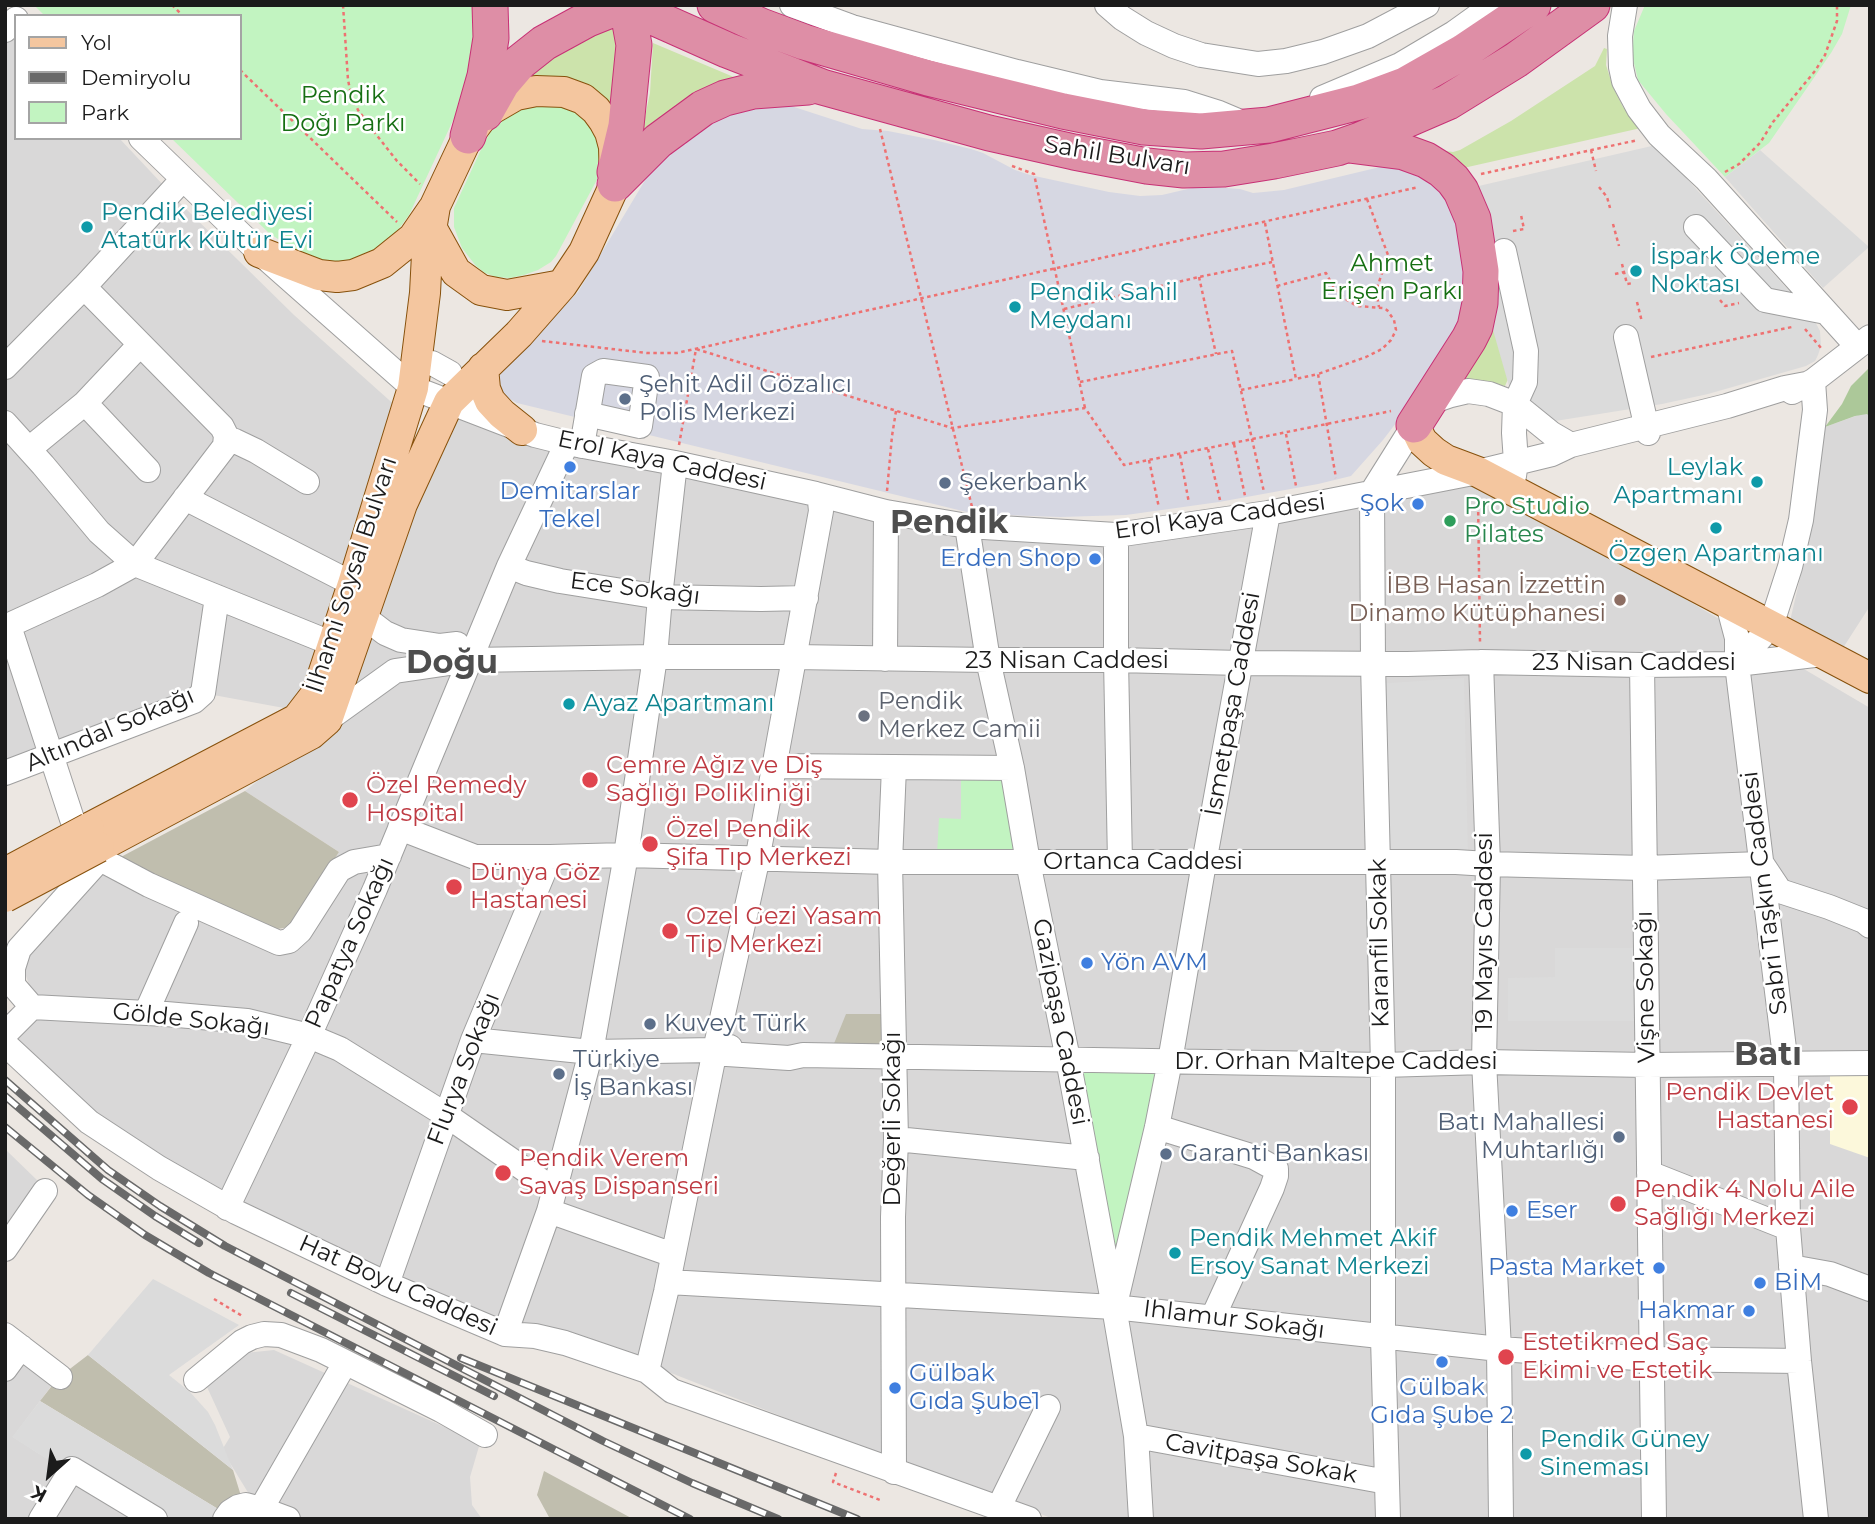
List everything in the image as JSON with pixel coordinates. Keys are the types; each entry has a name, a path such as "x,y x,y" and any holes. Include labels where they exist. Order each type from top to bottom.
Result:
{"highway":[{"path":"476,125 491,38 490,5"},
{"path":"476,125 502,83 520,62 544,43 577,25 624,5 634,45 626,125 615,178"},
{"name":"Sahil Bulvarı","path":"624,5 727,51 822,87 989,133 1147,166 1184,170 1224,169 1346,145 1448,102 1516,60 1592,5"},
{"name":"Sahil Bulvarı","path":"715,5 778,33 928,78 1063,111 1144,127 1200,131 1261,126 1359,102 1405,85 1472,46 1533,5"},
{"path":"615,178 658,141 703,108 725,98 753,91 822,87"},
{"path":"1346,145 1415,155 1443,170 1453,180 1490,242 1481,271 1481,292 1475,327 1469,339 1411,413"}],"main road":[{"path":"259,251 319,275 353,275 382,263 412,238 429,207 476,125 516,95 536,91 576,95 596,110 604,121 614,147 615,178 584,252 562,285 507,295 481,290 456,272 429,207"},
{"name":"İlhami Soysal Bulvarı","path":"5,897 96,845 297,719 317,693 413,388 429,207"},
{"name":"İlhami Soysal Bulvarı","path":"5,873 96,845 311,734 327,720 402,504 460,392 562,285"},
{"path":"483,369 485,389 490,401 522,430"},
{"path":"1411,413 1422,441 1446,460 1478,472 1870,678"}],"street":[{"path":"792,5 852,27 1070,85 1184,102 1261,126 1400,65 1454,33 1493,5"},
{"path":"833,5 852,27"},
{"path":"1107,5 1146,33 1174,46 1201,55 1258,64 1286,61 1323,52 1368,36 1427,5"},
{"path":"1625,5 1620,54 1624,81 1639,109 1659,135 1706,179 1826,312 1863,341 1810,383 1815,410 1801,520 1790,567 1771,626 1737,664"},
{"path":"143,140 259,251 413,388"},
{"path":"5,368 183,179"},
{"path":"1696,227 1765,300 1826,312"},
{"path":"1490,242 1527,351 1525,382 1515,404 1514,483 1518,493"},
{"path":"84,287 222,427 226,438 225,446 135,564 7,627 72,819 96,845 149,885 279,943 289,941 300,931 339,870 355,862 388,856"},
{"path":"331,295 331,306 401,355"},
{"path":"1638,336 1653,428"},
{"path":"29,449 85,403 134,351"},
{"name":"Erol Kaya Caddesi","path":"413,388 460,392 522,430 575,445 676,463 886,512 972,527 1116,535 1247,516 1478,472 1653,428 1810,383"},
{"path":"1372,492 1411,413 1451,395 1468,391 1489,394 1515,404 1552,434 1561,449"},
{"path":"85,403 148,470"},
{"name":"Papatya Sokağı","path":"227,1208 309,1036 388,856 464,661 509,566 575,445 587,414"},
{"path":"5,423 99,532 135,564 333,644"},
{"path":"226,438 244,444 307,482"},
{"path":"505,1334 551,1200 591,1052 626,855 676,463"},
{"name":"Karanfil Sokak","path":"1372,492 1373,664 1383,1065 1383,1338 1388,1519"},
{"path":"647,1371 757,859 821,510 816,494"},
{"path":"185,498 353,584"},
{"path":"885,659 886,512"},
{"name":"İsmetpaşa Caddesi","path":"1114,1307 1157,1127 1241,663 1247,516"},
{"name":"Gazipaşa Caddesi","path":"972,527 988,660 1012,768 1087,1158 1136,1436 1141,1519"},
{"path":"1116,535 1120,862"},
{"name":"Ece Sokağı","path":"509,566 560,581 660,597 806,598"},
{"name":"Altındal Sokağı","path":"5,773 194,701 203,694 217,597"},
{"name":"Sabri Taşkın Caddesi","path":"1728,604 1737,638 1737,664 1786,1065 1788,1228 1799,1361 1817,1518"},
{"path":"364,617 385,633 401,640 440,646 457,644 464,661"},
{"name":"23 Nisan Caddesi","path":"327,720 395,671 464,661 652,649 885,659 1373,664 1737,664 1823,654"},
{"name":"19 Mayıs Caddesi","path":"1480,662 1488,864 1484,1062 1499,1349 1501,1519"},
{"name":"Vişne Sokağı","path":"1642,665 1654,1519"},
{"path":"774,766 1012,768"},
{"name":"Değerli Sokağı","path":"894,766 890,862 896,1139 893,1217 894,1472"},
{"name":"Ortanca Caddesi","path":"400,828 475,857 626,855 890,862 1456,862 1644,868 1762,864"},
{"path":"5,1037 31,1012 32,1007 13,985 13,968 19,949 96,845"},
{"name":"Flurya Sokağı","path":"387,1284 472,1040 550,857"},
{"path":"1762,864 1780,891 1829,907 1870,926"},
{"path":"146,1013 186,923"},
{"name":"Gölde Sokağı","path":"32,1007 247,1021 309,1036 340,1049 446,1115 551,1200 673,1255"},
{"name":"Dr. Orhan Maltepe Caddesi","path":"472,1040 591,1052 715,1050 727,1054 789,1058 803,1055 1383,1065 1484,1062 1647,1065 1870,1063"},
{"name":"Hat Boyu Caddesi","path":"5,1044 89,1122 159,1168 227,1208 387,1284 505,1334 534,1336 565,1343 647,1371 672,1391 1029,1519"},
{"path":"1157,1127 1254,1157 1276,1169 1272,1188 1208,1317"},
{"path":"896,1139 1087,1158"},
{"path":"1649,1173 1788,1228"},
{"path":"5,1249 44,1191"},
{"path":"1208,1317 1227,1245"},
{"path":"1791,1267 1830,1274 1870,1289"},
{"name":"Ihlamur Sokağı","path":"668,1282 1114,1307 1499,1349 1652,1359 1799,1361"},
{"path":"196,1380 242,1342 264,1334 281,1335 441,1410 485,1435"},
{"path":"5,1369 13,1341 60,1377"},
{"path":"261,1509 345,1363"},
{"path":"999,1507 1048,1407"},
{"name":"Cavitpaşa Sokak","path":"1136,1436 1387,1482"},
{"path":"41,1519 72,1469 155,1519"},
{"path":"225,1519 230,1512 246,1505 288,1519"}],"path":[{"path":"343,5 351,94 358,110 429,207"},
{"path":"1706,179 1739,164 1760,143 1773,122 1815,71 1825,55 1837,21 1837,5"},
{"path":"242,72 400,224"},
{"path":"873,101 952,428 972,527"},
{"path":"514,338 665,355 1659,135"},
{"path":"1591,150 1596,171"},
{"path":"1005,163 1034,174 1085,408 1124,465 1328,425 1411,413"},
{"path":"1599,187 1607,197 1610,208"},
{"path":"1367,199 1388,255 1376,287 1379,307"},
{"path":"1490,242 1504,227 1506,233 1524,229 1521,215"},
{"path":"1264,222 1296,379"},
{"path":"1613,224 1619,246"},
{"path":"1064,309 1272,262"},
{"path":"1622,264 1627,284 1633,283"},
{"path":"1615,274 1624,272"},
{"path":"1241,390 1318,374 1366,357 1386,345 1396,330 1387,310 1357,306 1334,288 1326,274 1277,286"},
{"path":"1199,277 1216,354"},
{"path":"1637,302 1638,336 1650,357 1802,325"},
{"path":"696,349 952,428 1085,408"},
{"path":"676,463 696,349"},
{"path":"1080,382 1232,351 1252,440 1247,516"},
{"path":"1318,374 1340,499"},
{"path":"886,512 896,411"},
{"path":"1286,434 1300,506"},
{"path":"1234,444 1247,516"},
{"path":"1208,449 1247,516"},
{"path":"1180,455 1193,523"},
{"path":"1149,460 1163,528"},
{"path":"1478,472 1480,662"},
{"path":"214,1299 239,1314"},
{"path":"848,1488 880,1500"}],"shaded area":[{"path":"5,19 14,28 14,140 121,140 182,205 294,315 398,408 305,709 284,708 208,694 5,773"},
{"name":"Pendik Sahil Meydanı","path":"788,105 862,129 888,131 971,149 1030,175 1140,196 1213,187 1253,193 1284,190 1380,167 1406,169 1432,183 1444,194 1454,212 1467,276 1464,315 1409,406 1351,476 1219,502 1126,515 1060,517 975,514 517,403 505,396 498,384 498,373 578,292 650,172 692,132 744,108"},
{"path":"1656,145 1812,316 1820,331 1821,346 1818,355 1815,361 1806,366 1708,394 1549,422 1509,386 1493,330 1470,188"},
{"path":"1760,150 1869,247 1823,288 1725,177"},
{"path":"444,403 969,525 1116,537 1475,475 1870,708 1870,1519 1054,1519 906,1465 648,1364 475,1320 224,1197 90,1113 8,1044 39,1013 19,956 100,864 274,941 295,920 339,852 245,791 316,735"},
{"path":"1868,414 1870,417 1870,606 1841,651 1790,621 1813,523 1825,427"},
{"path":"1464,678 1468,856 1381,859 1376,684"},
{"path":"245,791 339,852 289,927 278,929 264,925 119,858"},
{"path":"1555,948 1633,948 1634,1021 1508,1021 1508,978 1555,977"},
{"path":"846,1014 886,1014 886,1048 833,1046"},
{"name":"Pendik Devlet Hastanesi","path":"1830,1070 1870,1070 1870,1158 1830,1144"},
{"path":"5,1149 39,1182 5,1234"},
{"path":"153,1279 239,1325 169,1375 190,1392 208,1412 233,1470 88,1355"},
{"path":"5,1344 55,1381 13,1437 142,1519 5,1519"},
{"path":"274,1350 480,1443 470,1477 472,1505 482,1519 239,1519 252,1499 222,1450 230,1437 207,1387 245,1353"},
{"path":"88,1355 233,1470 241,1496 223,1512 40,1401 58,1378"},
{"path":"40,1401 223,1512 219,1519 142,1519 12,1437"},
{"path":"544,1471 633,1519 550,1519 537,1495"}],"green space":[{"name":"Pendik Doğı Parkı","path":"34,5 478,5 469,86 409,215 387,245 337,266 299,253 269,233 173,140 242,140 242,14 43,14"},
{"path":"1645,5 1851,5 1842,34 1831,53 1769,143 1725,177 1638,80 1633,59 1634,31"},
{"path":"599,21 626,33 619,111 561,78 523,78"},
{"path":"653,43 748,83 641,136 650,93"},
{"path":"1604,48 1607,49 1606,65 1613,87 1623,107 1641,128 1459,169 1440,150 1460,150 1511,121 1595,66"},
{"path":"560,97 599,132 600,174 551,262 538,270 510,278 485,273 462,248 454,227 454,208 485,141 507,110"},
{"path":"1493,300 1511,372 1505,386 1493,383 1456,386"},
{"path":"1870,367 1870,417 1867,414 1855,416 1825,427 1851,386"},
{"path":"961,778 1009,779 1021,856 937,854 939,818 961,819"},
{"path":"1065,1063 1164,1065 1115,1285"}],"railway":[{"path":"5,1080 108,1170 225,1246 603,1441 692,1483 778,1519"},
{"path":"5,1096 102,1179 199,1243"},
{"path":"5,1127 88,1195 145,1235 209,1273 690,1519"},
{"path":"291,1293 494,1396"},
{"path":"461,1358 857,1519"}],"place":[{"name":"Pendik Belediyesi Atatürk Kültür Evi","path":"87,227"},
{"name":"İspark Ödeme Noktası","path":"1636,271"},
{"name":"Pendik Sahil Meydanı","path":"1015,307"},
{"name":"Şehit Adil Gözalıcı Polis Merkezi","path":"625,399"},
{"name":"Demitarslar Tekel","path":"570,467"},
{"name":"Leylak Apartmanı","path":"1757,482"},
{"name":"Şekerbank","path":"945,483"},
{"name":"Şok","path":"1418,504"},
{"name":"Pro Studio Pilates","path":"1450,521"},
{"name":"Özgen Apartmanı","path":"1716,528"},
{"name":"Erden Shop","path":"1095,559"},
{"name":"İBB Hasan İzzettin Dinamo Kütüphanesi","path":"1620,600"},
{"name":"Ayaz Apartmanı","path":"569,704"},
{"name":"Pendik Merkez Camii","path":"864,716"},
{"name":"Cemre Ağız ve Diş Sağlığı Polikliniği","path":"590,780"},
{"name":"Özel Remedy Hospital","path":"350,800"},
{"name":"Özel Pendik Şifa Tıp Merkezi","path":"650,844"},
{"name":"Dünya Göz Hastanesi","path":"454,887"},
{"name":"Ozel Gezi Yasam Tip Merkezi","path":"670,931"},
{"name":"Yön AVM","path":"1087,963"},
{"name":"Kuveyt Türk","path":"650,1024"},
{"name":"Türkiye İş Bankası","path":"559,1074"},
{"name":"Pendik Devlet Hastanesi","path":"1850,1107"},
{"name":"Batı Mahallesi Muhtarlığı","path":"1619,1137"},
{"name":"Garanti Bankası","path":"1166,1154"},
{"name":"Pendik Verem Savaş Dispanseri","path":"503,1173"},
{"name":"Pendik 4 Nolu Aile Sağlığı Merkezi","path":"1618,1204"},
{"name":"Eser","path":"1512,1211"},
{"name":"Pendik Mehmet Akif Ersoy Sanat Merkezi","path":"1175,1253"},
{"name":"Pasta Market","path":"1659,1268"},
{"name":"BİM","path":"1760,1283"},
{"name":"Hakmar","path":"1749,1311"},
{"name":"Estetikmed Saç Ekimi ve Estetik","path":"1506,1357"},
{"name":"Gülbak Gıda Şube 2","path":"1442,1362"},
{"name":"Gülbak Gıda Şube1","path":"895,1388"},
{"name":"Pendik Güney Sineması","path":"1526,1454"}],"district":[{"name":"Pendik","path":"949,524"},
{"name":"Doğu","path":"452,664"},
{"name":"Batı","path":"1768,1056"}],"park label":[{"name":"Ahmet Erişen Parkı","path":"1392,278"}]}
